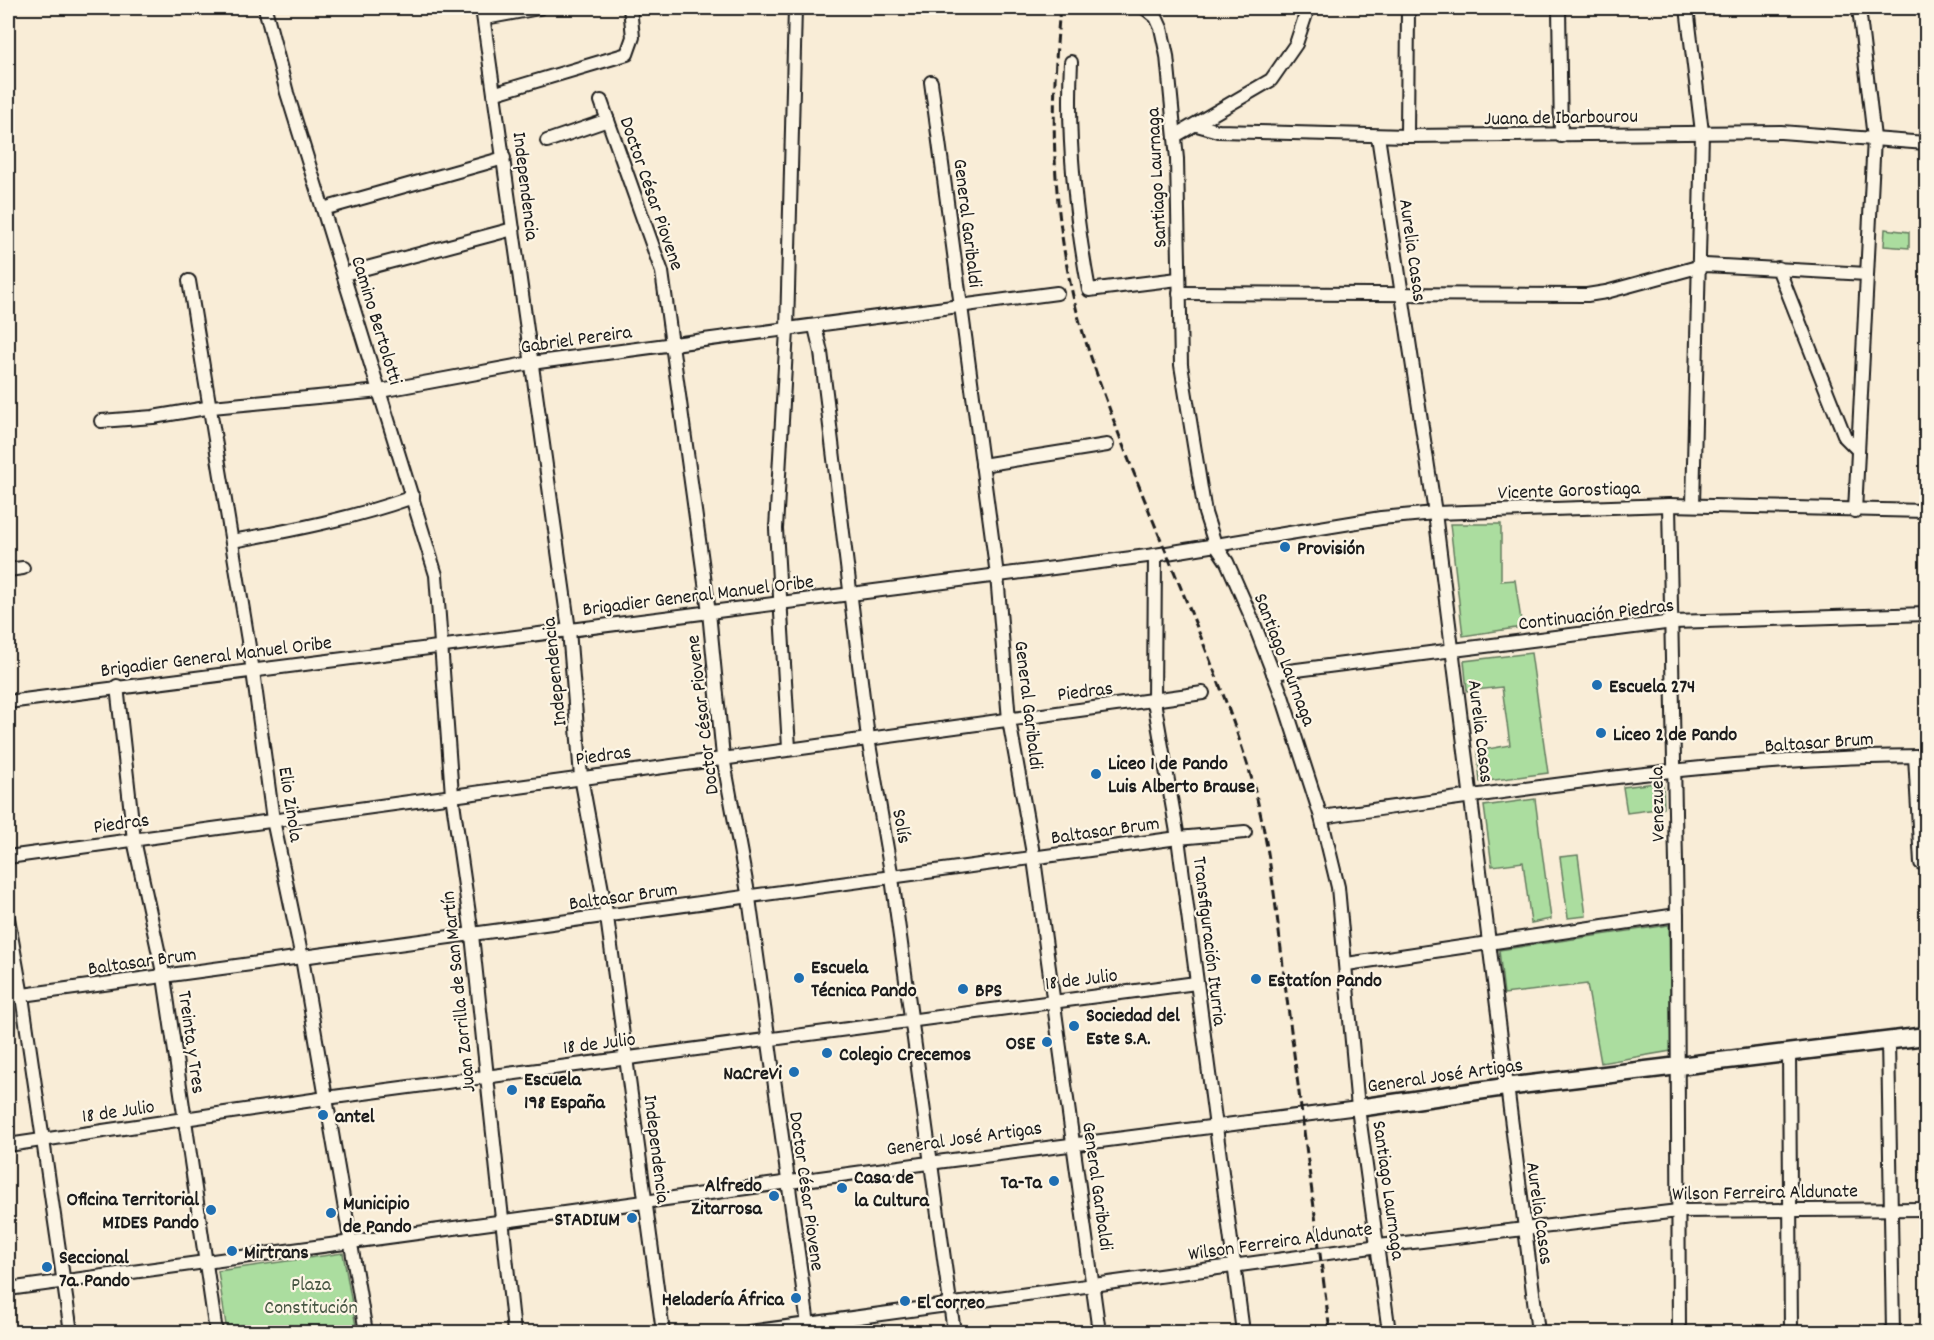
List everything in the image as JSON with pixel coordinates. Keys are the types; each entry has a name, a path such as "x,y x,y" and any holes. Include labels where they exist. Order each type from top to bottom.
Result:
{"street":[{"name":"Camino Bertolotti","path":"265,8 287,93 322,209 436,574 443,646"},
{"path":"484,13 539,8"},
{"path":"496,93 627,54 633,37 630,8"},
{"path":"789,748 776,529 787,330 795,8"},
{"name":"Santiago Laurnaga","path":"1144,8 1156,17 1161,28 1175,135 1180,365 1205,513 1215,544 1227,562 1273,673 1321,817 1338,887 1347,964 1358,1108 1389,1332"},
{"path":"1175,135 1197,125 1270,80 1296,44 1308,8"},
{"path":"1407,136 1408,8"},
{"path":"1559,8 1561,136"},
{"path":"1687,8 1702,132 1693,505"},
{"path":"1855,511 1874,138 1859,8"},
{"name":"Independencia","path":"484,13 569,630 581,777 607,917 663,1332"},
{"path":"1071,62 1069,96 1074,190 1089,290 1178,279"},
{"name":"General Garibaldi","path":"931,82 997,575 1009,720 1034,859 1098,1332"},
{"name":"Doctor César Piovene","path":"601,101 659,260 673,345 709,612 723,757 749,898 808,1328"},
{"path":"547,141 608,120"},
{"name":"Juana de Ibarbourou","path":"1197,125 1218,131 1378,136 1561,136 1781,132 1926,142"},
{"name":"Aurelia Casas","path":"1378,136 1435,513 1523,1231 1538,1332"},
{"path":"322,209 504,158"},
{"path":"344,274 513,230"},
{"path":"1179,293 1587,295 1606,292 1697,266 1778,268 1867,274"},
{"path":"1778,268 1845,437 1857,449"},
{"name":"Elio Zinola","path":"189,281 212,408 253,671 273,820 302,958 366,1332"},
{"name":"Gabriel Pereira","path":"101,421 380,391 531,363 1057,293"},
{"name":"Solís","path":"815,327 821,352 868,738 892,878 954,1332"},
{"path":"982,465 1107,445"},
{"path":"232,540 316,526 368,513 413,497"},
{"name":"Vicente Gorostiaga","path":"1215,544 1381,518 1435,513 1669,505 1926,511"},
{"name":"Venezuela","path":"1669,505 1677,915 1679,1332"},
{"name":"Brigadier General Manuel Oribe","path":"8,702 117,686 253,671 1155,555 1215,544"},
{"name":"Transfiguración Iturria","path":"1155,555 1154,701 1178,838 1243,1332"},
{"path":"8,570 22,568"},
{"name":"Continuación Piedras","path":"1273,673 1673,622 1926,614"},
{"name":"Juan Zorrilla de San Martín","path":"443,646 452,795 472,935 485,1077 514,1332"},
{"name":"Treinta y Tres","path":"117,686 134,840 164,977 216,1332"},
{"name":"Piedras","path":"8,857 723,757 1203,693"},
{"name":"Baltasar Brum","path":"1321,817 1675,771 1872,756 1921,756"},
{"path":"1921,756 1921,862"},
{"name":"Baltasar Brum","path":"8,997 1178,838 1245,832"},
{"path":"1347,964 1677,915"},
{"path":"8,918 22,996 70,1332"},
{"name":"18 de Julio","path":"8,1145 326,1098 1196,983"},
{"name":"General José Artigas","path":"8,1289 929,1162 1358,1108 1505,1086 1926,1036"},
{"path":"1888,1039 1893,1332"},
{"path":"1789,1051 1791,1332"},
{"name":"Wilson Ferreira Aldunate","path":"749,1332 808,1328 950,1305 1378,1246 1523,1231 1678,1211 1926,1209"}],"green space":[{"path":"1885,229 1909,232 1909,248 1884,246"},
{"path":"1450,524 1501,524 1501,581 1515,580 1522,627 1463,636"},
{"path":"1531,653 1548,773 1480,782 1477,751 1510,745 1502,687 1467,691 1464,661"},
{"path":"1663,782 1664,808 1627,813 1623,787"},
{"path":"1535,799 1551,919 1531,923 1523,862 1492,866 1484,806"},
{"path":"1578,855 1586,916 1568,918 1560,857"},
{"path":"1669,925 1671,1051 1601,1063 1587,984 1504,994 1499,950"},
{"name":"Plaza Constitución","path":"343,1253 357,1332 227,1332 218,1271"}],"railway":[{"path":"1060,8 1054,113 1056,183 1064,252 1071,287 1085,339 1103,391 1217,677 1255,792 1268,851 1330,1332"}],"place":[{"name":"Provisión","path":"1285,547"},
{"name":"Escuela 274","path":"1597,685"},
{"name":"Liceo 2 de Pando","path":"1601,733"},
{"name":"Liceo 1 de Pando Luis Alberto Brause","path":"1096,774"},
{"name":"Escuela Técnica Pando","path":"799,978"},
{"name":"Estatíon Pando","path":"1256,979"},
{"name":"BPS","path":"963,989"},
{"name":"Sociedad del Este S.A.","path":"1074,1026"},
{"name":"OSE","path":"1047,1042"},
{"name":"Colegio Crecemos","path":"827,1053"},
{"name":"NaCreVi","path":"794,1072"},
{"name":"Escuela 198 España","path":"512,1090"},
{"name":"antel","path":"323,1115"},
{"name":"Ta-Ta","path":"1054,1181"},
{"name":"Casa de la Cultura","path":"842,1188"},
{"name":"Alfredo Zitarrosa","path":"774,1196"},
{"name":"Oficina Territorial MIDES Pando","path":"211,1210"},
{"name":"Municipio de Pando","path":"331,1213"},
{"name":"STADIUM","path":"632,1218"},
{"name":"Mirtrans","path":"232,1251"},
{"name":"Seccional 7a. Pando","path":"47,1267"},
{"name":"Heladería África","path":"796,1298"},
{"name":"El correo","path":"905,1301"}]}
